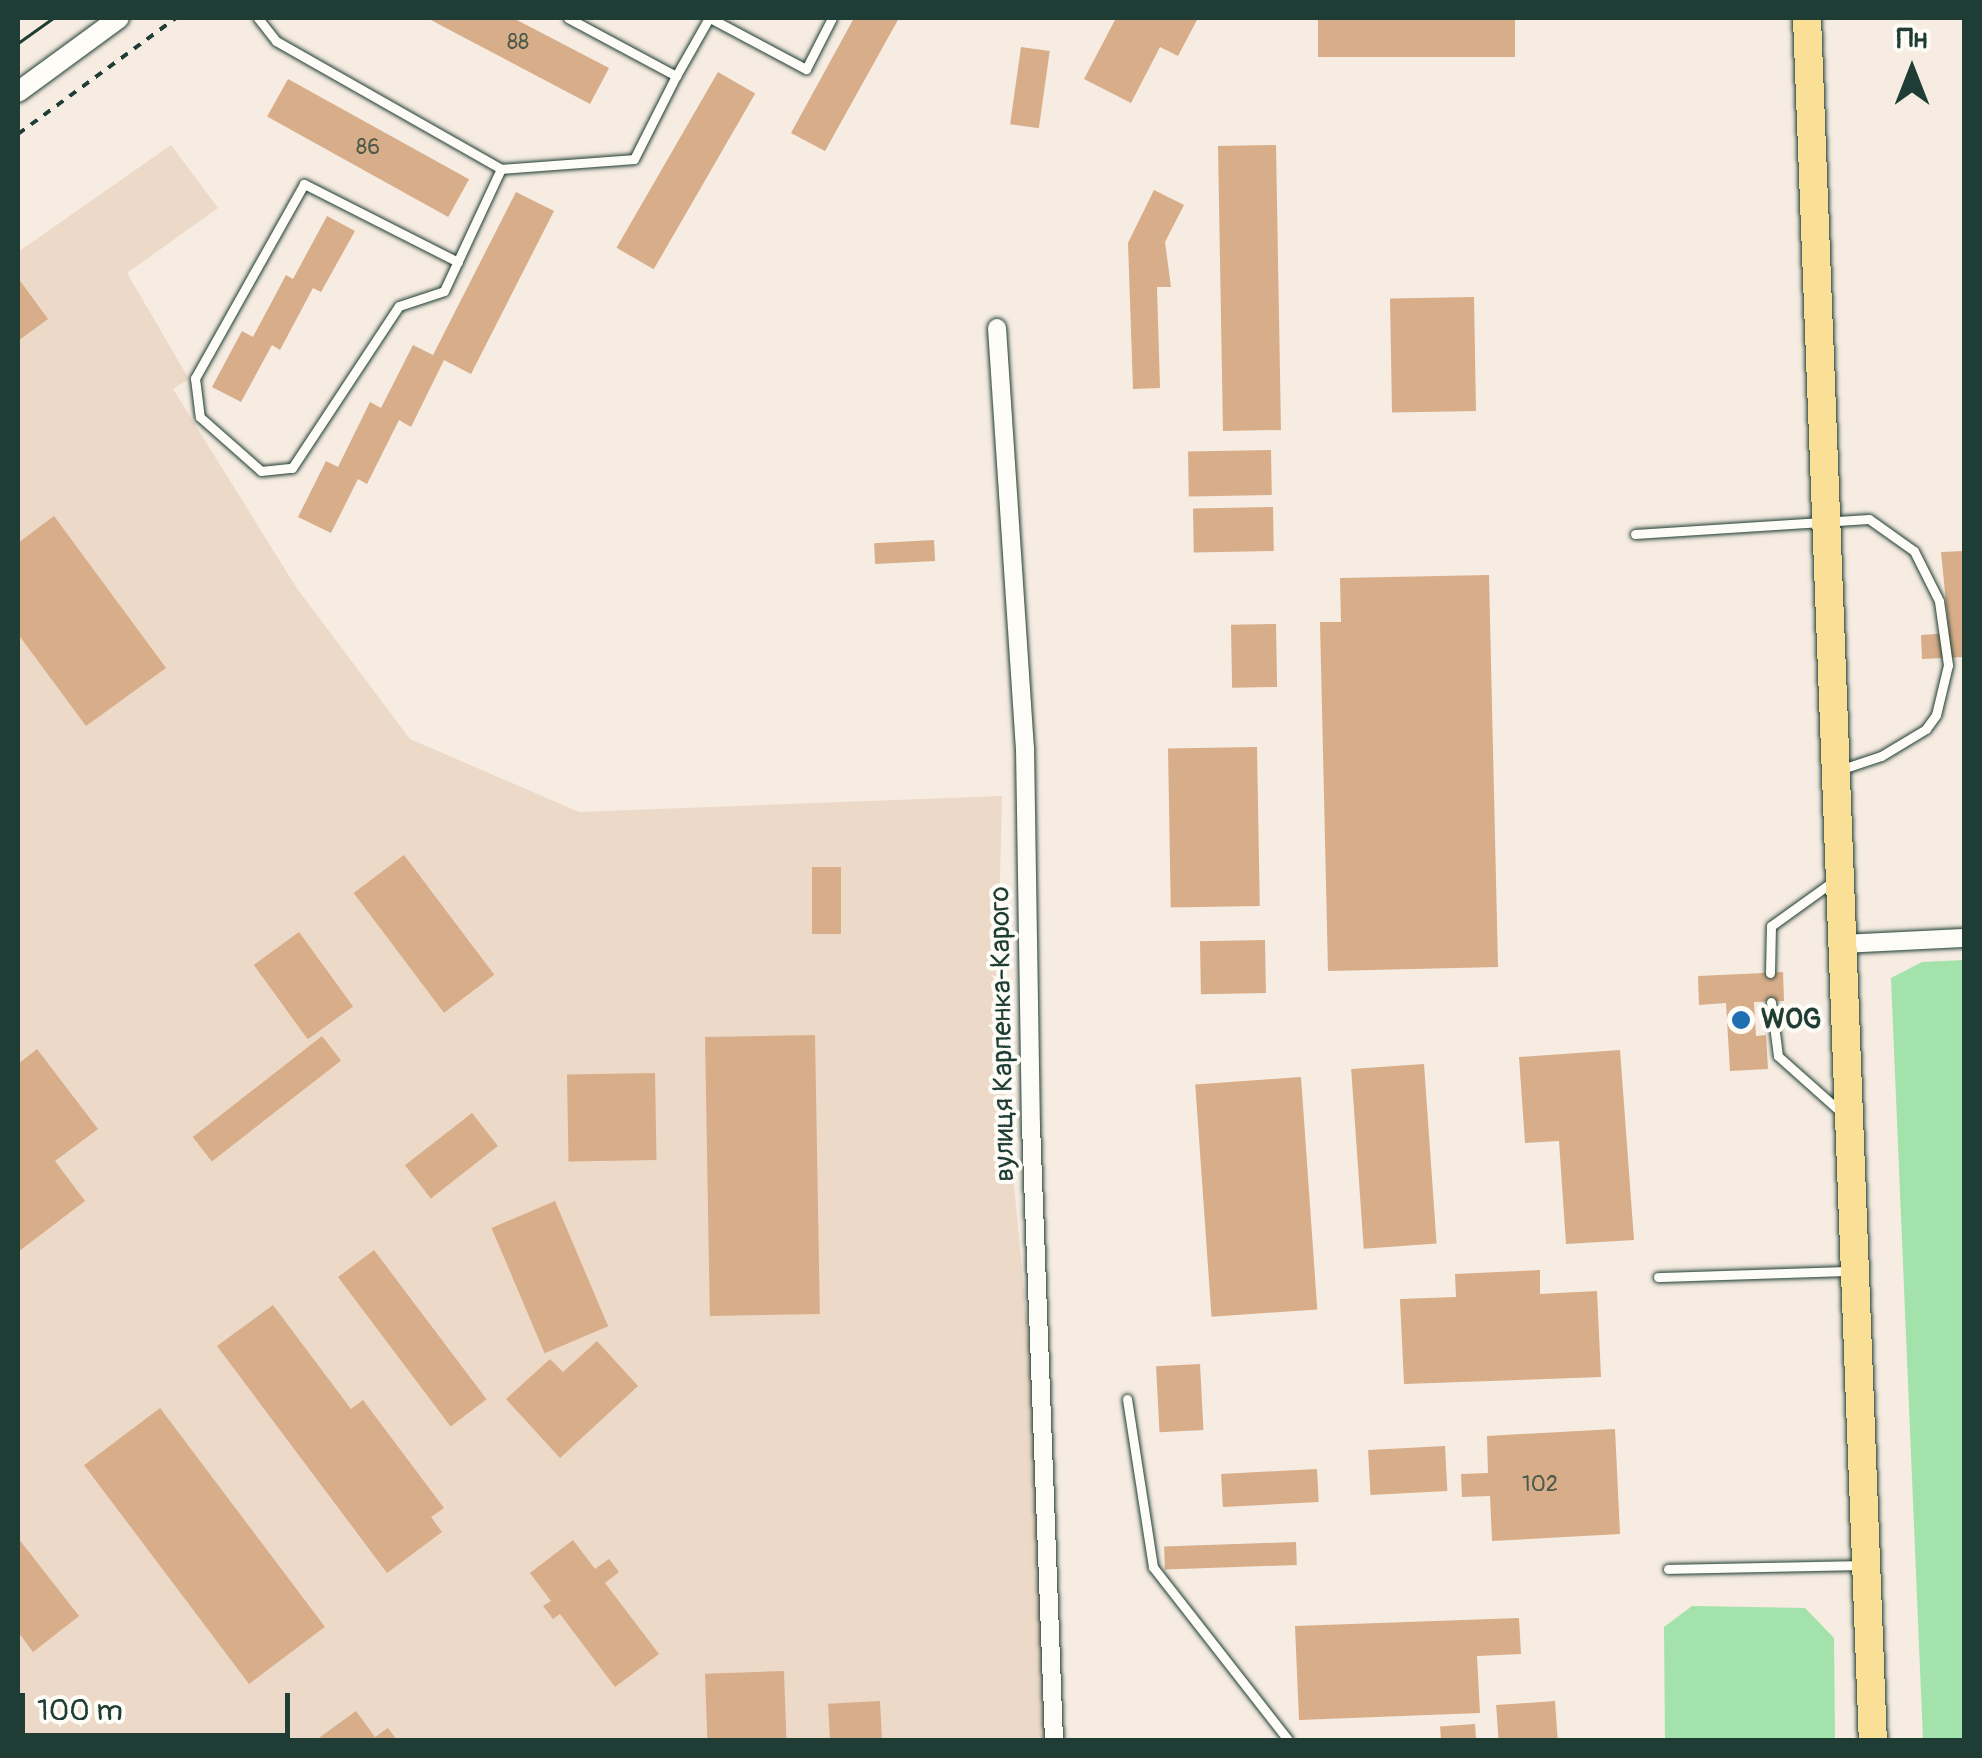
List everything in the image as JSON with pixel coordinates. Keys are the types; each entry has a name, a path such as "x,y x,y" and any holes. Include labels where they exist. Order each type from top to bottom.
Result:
{"highway":[{"path":"1808,18 1822,519 1847,1117 1871,1565 1873,1740"}],"street":[{"path":"18,92 118,18"},
{"name":"вулиця Карпенка-Карого","path":"996,328 1025,748 1031,1125 1054,1740"},
{"path":"1842,944 1964,938"}],"lane":[{"path":"258,18 276,41 502,169 634,159 710,18 806,69 832,18"},
{"path":"568,18 676,76"},
{"path":"458,262 304,184 195,378 200,417 262,471 292,468 400,306 444,291 458,262 502,169"},
{"path":"1636,534 1822,519 1869,519 1914,551 1939,602 1948,664 1926,728 1881,756 1832,772"},
{"path":"1770,973 1772,926 1837,878"},
{"path":"1771,1002 1778,1056 1847,1117"},
{"path":"1658,1278 1856,1271"},
{"path":"1127,1398 1154,1567 1288,1740"},
{"path":"1668,1569 1871,1565"}],"path":[{"path":"18,134 176,18"}],"shaded area":[{"path":"171,145 218,208 127,273 189,379 173,389 296,587 410,739 579,812 1002,796 997,1003 1054,1611 1058,1740 18,1740 18,252"}],"green space":[{"path":"1964,960 1964,1740 1923,1740 1891,978 1922,962"},
{"path":"1692,1606 1805,1608 1834,1638 1835,1740 1665,1740 1664,1627"}],"building":[{"path":"427,18 513,18 609,68 590,104"},
{"path":"854,18 899,18 825,151 791,133"},
{"path":"1116,18 1198,18 1178,56 1160,47 1131,103 1084,79"},
{"path":"1318,18 1515,18 1515,57 1318,57"},
{"path":"1021,47 1050,51 1039,128 1010,124"},
{"path":"718,72 755,94 654,269 616,248"},
{"path":"288,79 469,179 448,217 267,117"},
{"path":"1276,145 1281,430 1223,431 1218,146"},
{"path":"1154,190 1184,205 1165,242 1171,287 1157,287 1160,388 1133,389 1128,243"},
{"path":"516,192 554,211 471,374 444,360 411,427 399,420 367,484 358,479 331,533 298,517 326,461 338,467 370,402 381,408 413,345 433,355"},
{"path":"327,216 355,231 321,292 313,288 280,350 272,345 241,402 212,387 242,331 253,337 286,275 293,279"},
{"path":"18,278 48,319 18,341"},
{"path":"1474,297 1476,411 1392,412 1390,298"},
{"path":"1271,450 1272,495 1189,496 1188,451"},
{"path":"1273,507 1274,551 1194,552 1193,508"},
{"path":"54,516 166,668 86,726 18,634 18,543"},
{"path":"934,540 935,561 875,564 874,543"},
{"path":"1964,551 1964,657 1922,659 1921,635 1949,633 1941,552"},
{"path":"1489,575 1498,967 1328,971 1320,622 1341,622 1340,578"},
{"path":"1276,624 1277,687 1232,688 1231,625"},
{"path":"1257,747 1260,906 1171,908 1168,749"},
{"path":"404,855 494,975 444,1013 354,893"},
{"path":"812,867 841,867 841,934 812,934"},
{"path":"299,932 353,1006 308,1039 254,965"},
{"path":"1265,940 1266,993 1201,994 1200,941"},
{"name":"WOG","path":"1783,972 1784,1001 1754,1002 1756,1036 1766,1035 1768,1069 1730,1071 1726,1003 1699,1005 1698,976"},
{"path":"815,1035 820,1314 710,1316 705,1037"},
{"path":"322,1036 341,1060 212,1161 193,1137"},
{"path":"37,1049 98,1129 55,1161 85,1201 18,1252 18,1064"},
{"path":"1620,1050 1634,1240 1566,1244 1559,1141 1525,1143 1519,1057"},
{"path":"1424,1064 1437,1244 1364,1249 1351,1069"},
{"path":"655,1073 657,1160 569,1162 567,1075"},
{"path":"1301,1077 1317,1309 1212,1317 1195,1084"},
{"path":"472,1113 498,1146 431,1198 405,1165"},
{"path":"555,1201 608,1326 545,1353 491,1228"},
{"path":"374,1250 487,1399 451,1426 338,1277"},
{"path":"1540,1270 1540,1294 1597,1291 1601,1377 1404,1384 1400,1299 1456,1297 1455,1274"},
{"path":"273,1305 351,1409 363,1400 444,1508 431,1517 442,1532 387,1573 217,1346"},
{"path":"597,1341 638,1386 560,1458 506,1399 550,1359 563,1372"},
{"path":"1200,1364 1203,1430 1160,1432 1156,1366"},
{"path":"160,1408 325,1627 249,1684 84,1465"},
{"path":"1615,1429 1620,1534 1492,1541 1490,1496 1462,1497 1461,1474 1488,1473 1487,1436"},
{"path":"1445,1446 1447,1491 1370,1495 1368,1450"},
{"path":"1317,1469 1319,1502 1223,1507 1221,1474"},
{"path":"18,1538 79,1616 33,1652 18,1632"},
{"path":"573,1540 595,1569 609,1559 619,1572 605,1583 659,1654 615,1687 560,1614 553,1619 543,1606 551,1601 530,1573"},
{"path":"1296,1542 1297,1565 1165,1570 1164,1547"},
{"path":"1519,1618 1521,1654 1477,1656 1480,1713 1299,1720 1295,1626"},
{"path":"784,1671 786,1740 707,1740 705,1674"},
{"path":"880,1701 882,1740 830,1740 828,1704"},
{"path":"1555,1701 1558,1740 1499,1740 1496,1705"},
{"path":"356,1711 375,1737 388,1728 397,1740 316,1740"},
{"path":"1475,1724 1476,1740 1441,1740 1440,1726"}],"tram line":[{"path":"18,43 53,18"}],"place":[{"name":"WOG","path":"1741,1020"}]}
